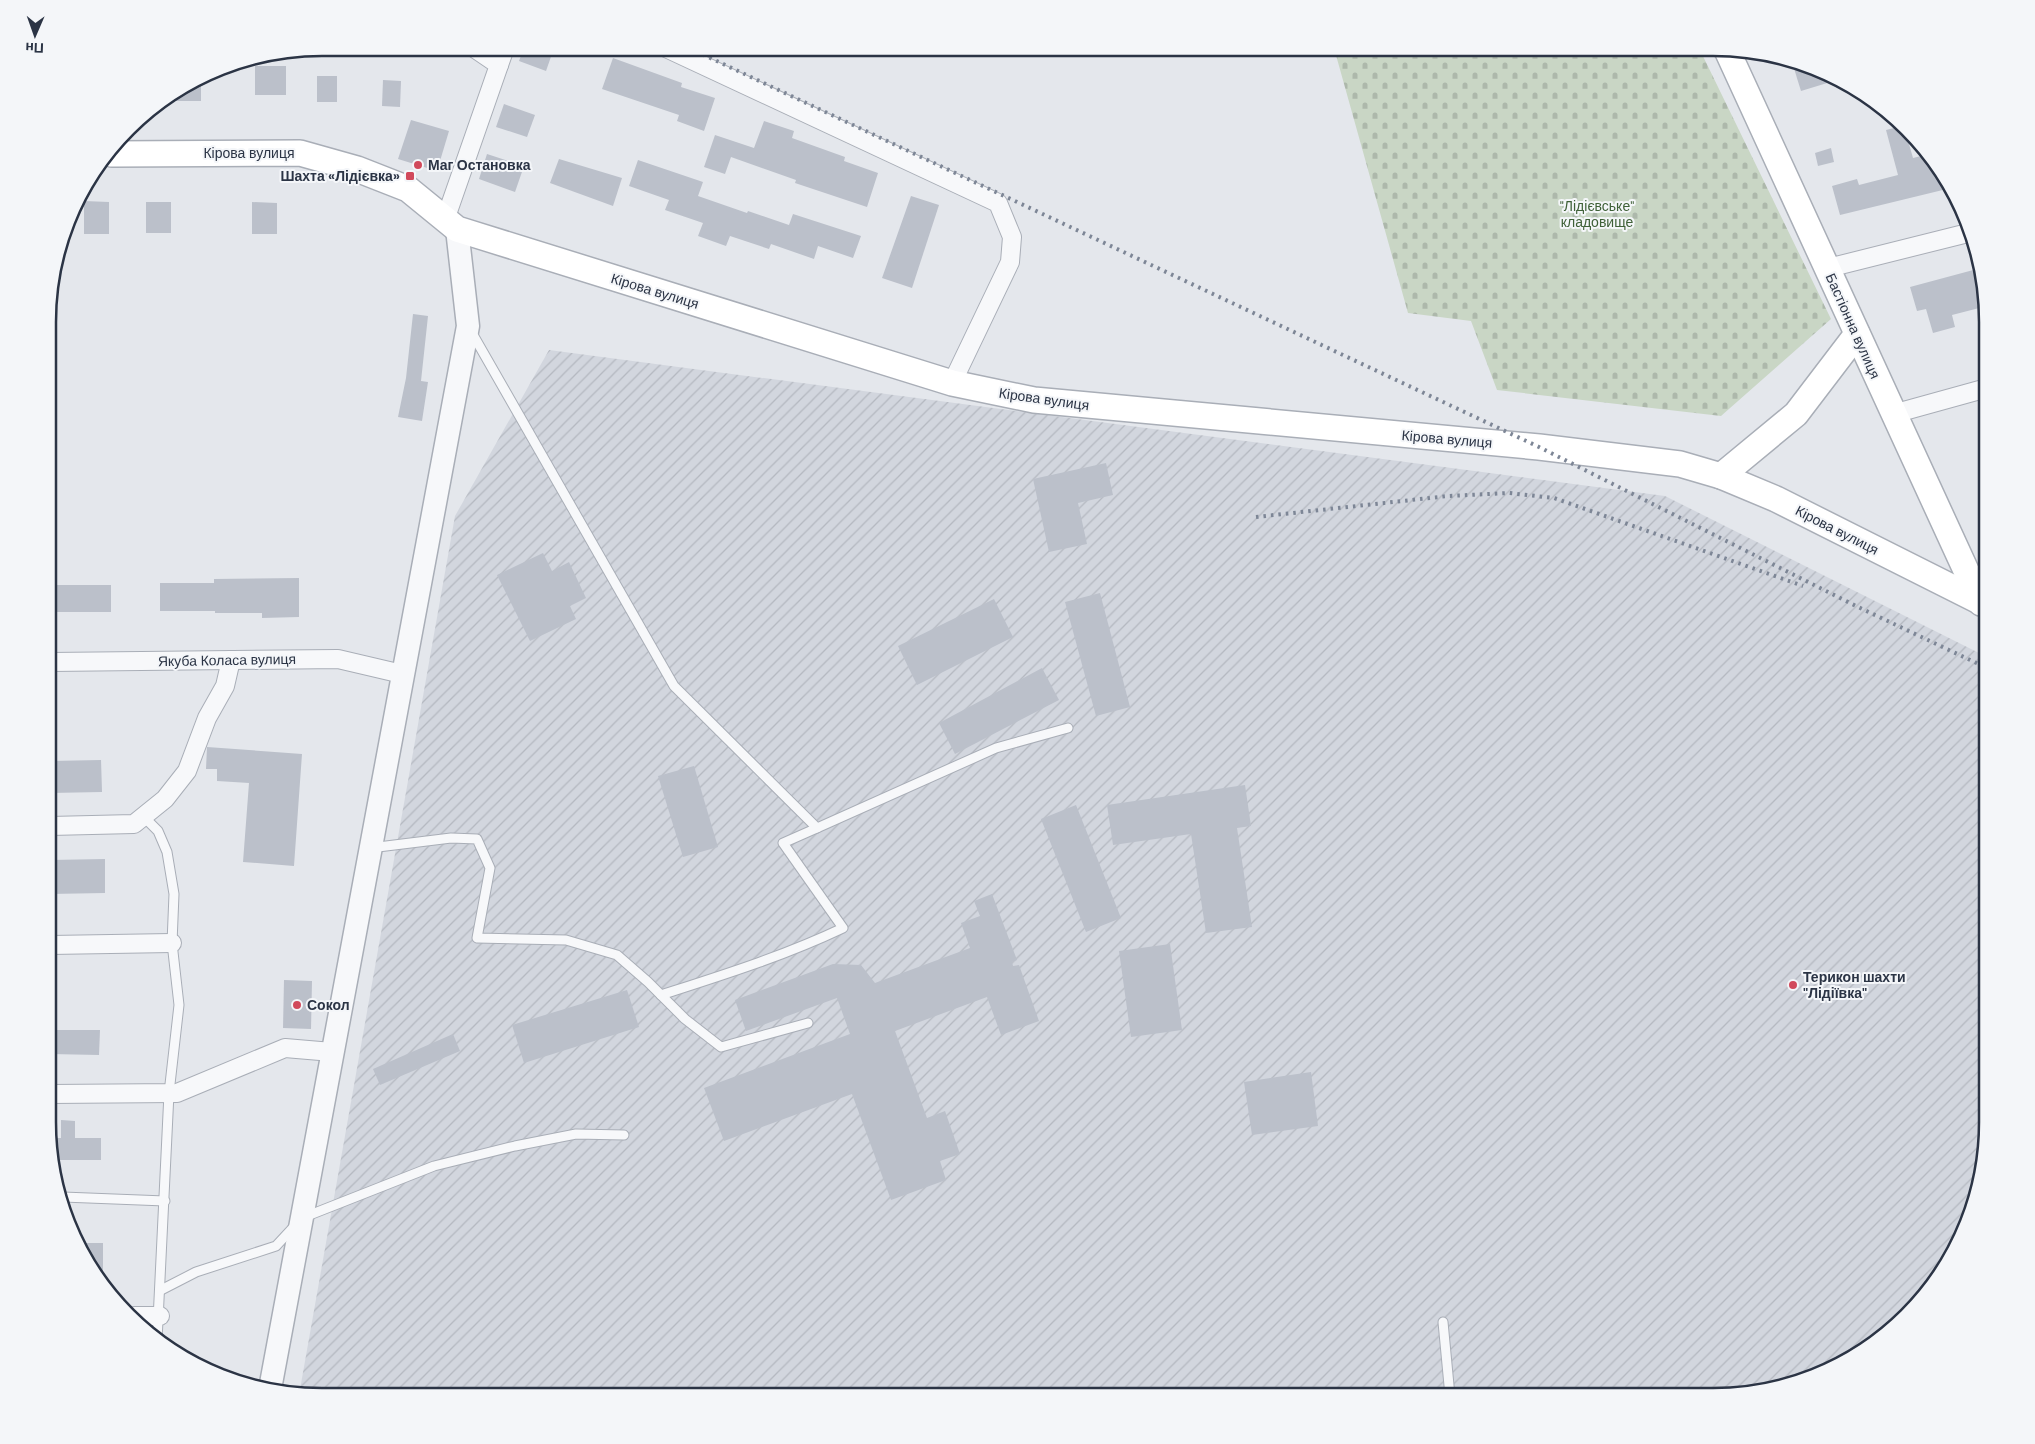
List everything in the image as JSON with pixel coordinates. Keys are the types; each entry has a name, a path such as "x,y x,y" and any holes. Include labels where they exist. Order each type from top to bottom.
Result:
{"main road":[{"name":"Бастіонна вулиця","path":"1730,57 1893,414 1979,594"},
{"name":"Кірова вулиця","path":"116,154 300,153 357,170 408,189 451,224 952,384 1034,400 1539,447 1680,464 1721,476 1776,499 1979,601"},
{"path":"1721,476 1796,414 1857,334"}],"street":[{"path":"486,56 499,65"},
{"path":"271,1383 468,326 451,224 502,56"},
{"path":"683,56 998,203 1012,236 1010,262 952,384"},
{"path":"1828,268 1964,234"},
{"path":"1893,414 1979,390"},
{"name":"Якуба Коласа вулиця","path":"56,662 338,659 402,674"},
{"path":"56,826 134,824 165,799 187,771 207,718 225,686 231,660"},
{"path":"56,945 172,943"},
{"path":"56,1094 177,1093 285,1048 332,1052"},
{"path":"140,1316 160,1316"}],"lane":[{"path":"468,326 674,686 816,828"},
{"path":"661,995 809,944 842,928 783,842 996,748 1068,728"},
{"path":"143,816 158,831 167,852 174,894 172,943 179,1005 169,1093 159,1332"},
{"path":"370,848 451,838 478,839 490,868 477,938 566,940 617,955 684,1019 721,1046 808,1023"},
{"path":"161,1290 196,1272 276,1246 302,1218 434,1166 515,1146 576,1134 624,1135"},
{"path":"67,1197 165,1201"},
{"path":"1443,1322 1449,1388"}],"shaded area":[{"path":"549,350 1665,496 1979,653 1979,1121 1974,1173 1970,1190 1951,1239 1924,1284 1901,1310 1875,1333 1846,1352 1798,1374 1764,1383 1730,1387 323,1388 301,1386 455,516"}],"green space":[{"name":"\"Лідієвське\" кладовище","path":"1336,56 1703,56 1831,319 1721,416 1497,390 1471,321 1408,313"}],"building":[{"path":"521,56 551,56 546,71 519,61"},
{"path":"613,58 682,83 681,87 715,98 704,131 677,121 679,115 602,89"},
{"path":"255,66 286,66 286,95 255,95"},
{"path":"1794,69 1827,83 1801,91"},
{"path":"317,76 337,76 337,102 317,102"},
{"path":"383,80 401,81 400,107 382,106"},
{"path":"201,86 201,101 175,101"},
{"path":"504,104 535,115 527,137 496,127"},
{"path":"411,120 449,131 437,171 398,159"},
{"path":"764,121 794,131 792,138 845,157 844,161 878,173 867,207 795,183 796,180 731,157 725,174 704,167 715,135 754,148"},
{"path":"1894,128 1901,134 1908,142 1913,158 1921,156 1943,190 1840,215 1832,186 1857,179 1859,185 1898,175 1886,130"},
{"path":"1831,148 1834,162 1818,166 1815,153"},
{"path":"487,154 524,166 515,192 479,179"},
{"path":"559,159 622,178 613,206 550,183"},
{"path":"638,160 703,182 698,196 747,213 748,211 789,225 793,214 861,236 853,258 818,246 814,259 771,244 769,249 730,236 726,246 698,236 703,223 665,210 669,200 629,186"},
{"path":"911,196 939,205 912,288 882,278"},
{"path":"86,201 109,202 109,234 84,234 84,205"},
{"path":"146,202 171,202 171,233 146,233"},
{"path":"252,202 277,203 277,234 252,234"},
{"path":"1974,270 1978,308 1952,315 1955,327 1933,333 1926,309 1917,311 1910,287"},
{"path":"413,314 428,316 421,381 428,382 422,421 398,417 406,378"},
{"path":"1106,463 1113,495 1078,503 1087,544 1049,552 1033,479"},
{"path":"543,553 552,571 569,562 586,598 570,606 576,619 530,641 497,575"},
{"path":"299,578 299,617 262,618 262,613 160,611 160,583 214,583 214,579"},
{"path":"56,585 111,585 111,612 56,612"},
{"path":"1100,593 1130,707 1096,716 1065,602"},
{"path":"994,599 1013,637 917,685 898,646"},
{"path":"1042,668 1059,700 955,754 939,723"},
{"path":"207,747 302,754 294,866 243,862 249,783 217,781 217,769 206,769"},
{"path":"101,760 102,792 56,793 56,761"},
{"path":"694,766 718,847 683,857 658,776"},
{"path":"1245,785 1251,826 1237,828 1252,927 1206,933 1191,834 1113,845 1107,805"},
{"path":"1076,805 1121,918 1086,932 1041,819"},
{"path":"105,859 105,893 56,894 56,860"},
{"path":"992,894 1017,960 1012,962 1013,966 1019,965 1039,1021 1001,1035 987,997 895,1031 927,1118 945,1111 960,1154 940,1161 946,1180 891,1200 852,1094 724,1141 704,1088 850,1034 837,998 746,1031 735,1000 833,964 861,965 875,983 970,948 961,923 980,916 974,901"},
{"path":"1170,944 1182,1030 1131,1037 1119,951"},
{"name":"Сокол","path":"284,980 312,981 311,1029 283,1028"},
{"path":"627,990 639,1027 524,1063 512,1025"},
{"path":"56,1030 100,1030 99,1055 56,1054"},
{"path":"453,1034 460,1051 380,1085 373,1069"},
{"path":"1311,1072 1318,1126 1252,1135 1244,1082"},
{"path":"61,1120 75,1121 75,1138 101,1138 101,1160 59,1160 57,1138 61,1138"},
{"path":"86,1243 103,1243 103,1272"}],"railway":[{"path":"706,56 1539,447 1856,606 1979,664"},
{"path":"1256,517 1448,496 1509,493 1554,498 1803,586"}],"place":[{"name":"Маг Остановка","path":"418,165"},
{"name":"Шахта «Лідієвка»","path":"410,176"},
{"name":"Терикон шахти \"Лідіївка\"","path":"1793,985"},
{"name":"Сокол","path":"297,1005"}]}
